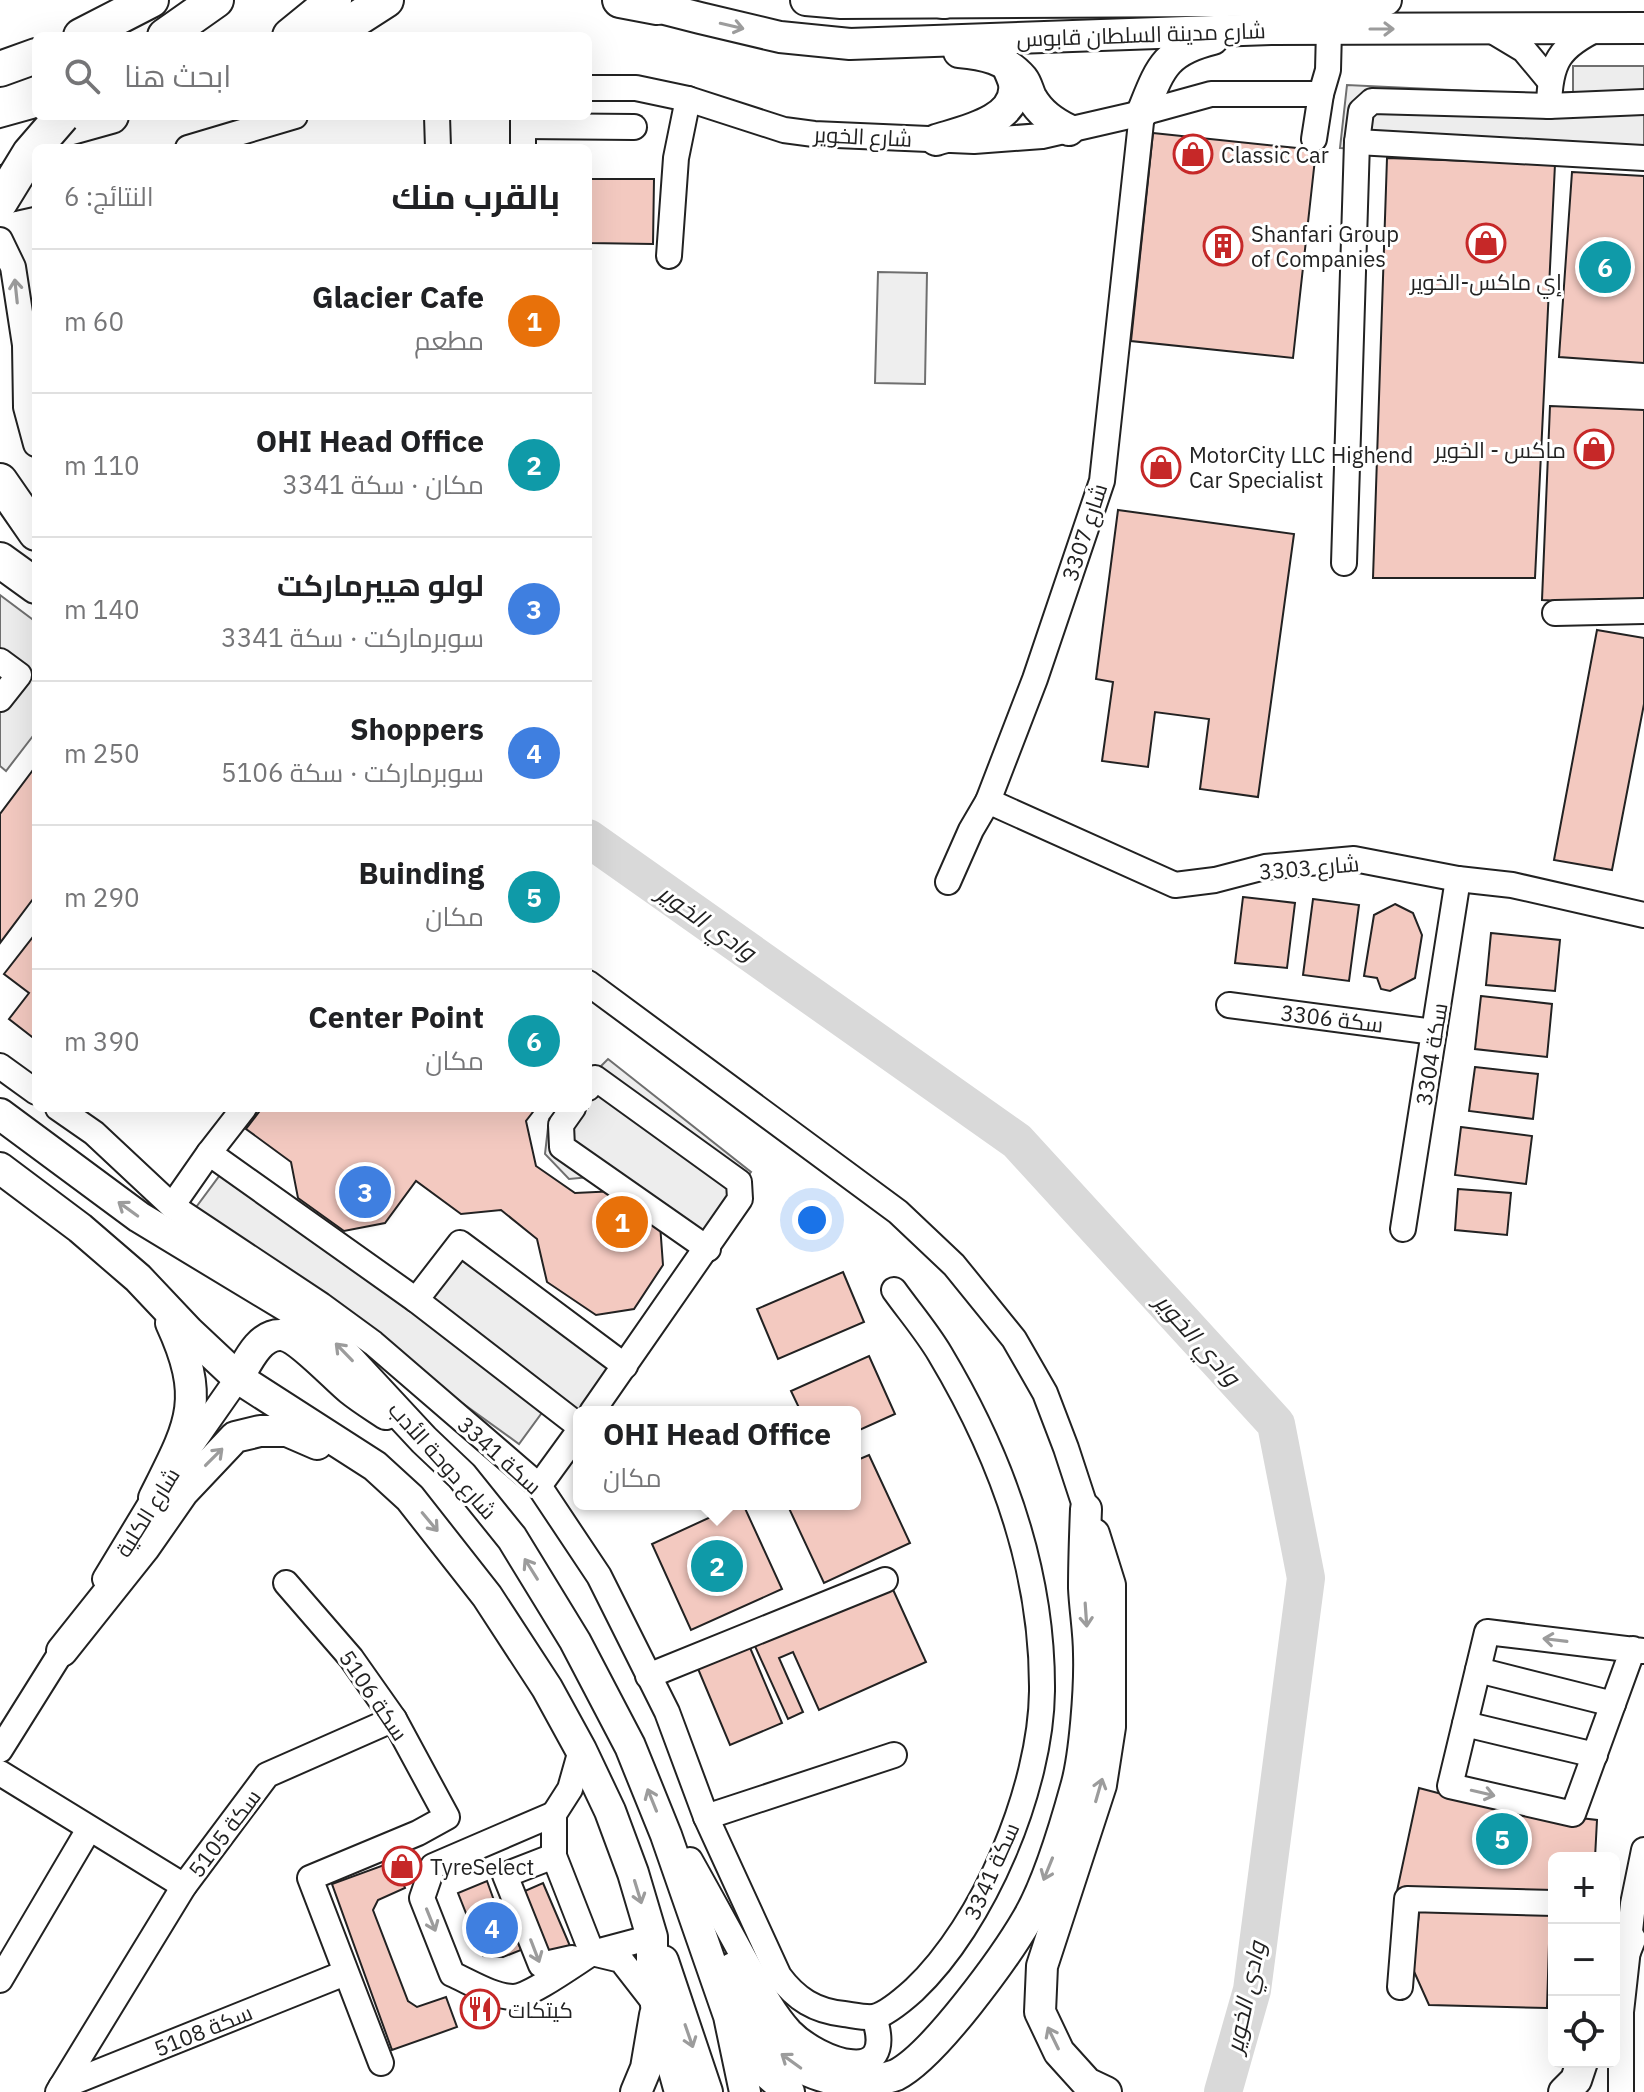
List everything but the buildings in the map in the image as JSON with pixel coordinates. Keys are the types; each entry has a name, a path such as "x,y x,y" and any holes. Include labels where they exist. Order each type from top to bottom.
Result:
{"highway":[{"path":"89,32 151,0"},
{"path":"171,32 216,0"},
{"path":"307,32 315,0"},
{"path":"308,32 334,0"},
{"path":"311,32 386,0"},
{"path":"620,0 650,3"},
{"path":"0,69 32,57"},
{"path":"38,144 59,120"},
{"path":"0,147 97,120"},
{"path":"0,202 32,151"},
{"path":"0,481 29,524"},
{"path":"0,560 32,583"}],"main road":[{"name":"شارع مدينة السلطان قابوس","path":"806,0 841,3 942,0 1333,10 1489,29 1644,28"},
{"name":"شارع مدينة السلطان قابوس","path":"650,3 780,37 850,44 1271,29 1333,10 1386,0"},
{"path":"1142,113 1157,77 1176,52 1209,39 1271,29"},
{"path":"850,44 981,54 1007,65 1024,81 1040,111 1069,130"},
{"path":"936,140 986,123 1002,113 1011,99 1014,85 1007,65"},
{"name":"شارع دوحة الأدب","path":"0,1114 139,1217 288,1307 332,1341 424,1440 462,1476 512,1538 567,1628 630,1746 666,1835 729,2016 744,2090"},
{"path":"3,1177 80,1228 138,1278 238,1378 375,1466"},
{"path":"154,1498 185,1435 191,1412 192,1387 187,1360 162,1303"},
{"path":"238,1378 256,1349 267,1339 281,1335 294,1341 335,1376 424,1440"},
{"path":"335,1376 291,1354 281,1353 272,1358 269,1366 269,1375 276,1386 348,1435 375,1466 410,1498 487,1596 547,1688 610,1811 707,2092"},
{"path":"62,1651 144,1548 183,1492 235,1437 260,1431 287,1431 375,1466"},
{"path":"666,1835 690,1860 749,2009 762,2033 780,2053 820,2079 848,2085 874,2083 897,2075 921,2057 995,1967 1029,1917 1056,1849 1077,1783 1089,1657 1084,1590 1086,1509"},
{"path":"1086,1509 1110,1585 1110,1727 1101,1785 1042,1966 1040,2012 1059,2052 1087,2083 1106,2092"},
{"path":"652,1937 656,2005 680,2092"},
{"path":"1620,1964 1630,1939"},
{"path":"636,2092 646,2068 656,2005"},
{"path":"729,2016 752,2060 789,2092"},
{"path":"1564,2092 1576,2080 1580,2068"}],"street":[{"path":"1314,139 1328,70 1333,10"},
{"path":"1549,106 1549,80 1557,59 1565,48 1599,28"},
{"path":"1489,29 1524,50 1549,80"},
{"name":"شارع الخوير","path":"592,88 636,88 688,99 784,130 936,140 1006,140 1069,130 1211,94 1321,94"},
{"path":"669,256 676,158 688,99"},
{"path":"1344,563 1357,142 1361,111 1372,101 1549,106 1644,102"},
{"name":"3307 شارع","path":"948,882 971,830 988,801 1035,679 1102,481 1142,113"},
{"path":"201,144 282,120"},
{"path":"437,120 438,144"},
{"path":"523,130 634,127"},
{"path":"1357,142 1644,158"},
{"path":"0,202 32,194"},
{"path":"0,240 13,267 25,345 26,407 32,429"},
{"path":"25,345 32,321"},
{"path":"1555,613 1644,611"},
{"path":"0,661 19,675 0,699"},
{"name":"3303 شارع","path":"988,801 1175,885 1215,880 1265,867 1354,859 1458,879 1512,885 1644,915"},
{"name":"سكة 3304","path":"1403,1229 1458,879"},
{"path":"592,986 898,1212 954,1265 1014,1339 1045,1393 1086,1509"},
{"name":"سكة 3306","path":"1229,1005 1434,1032"},
{"path":"0,1066 32,1089"},
{"path":"592,1081 739,1182 740,1199 596,1406"},
{"name":"سكة 3341","path":"64,1112 94,1133 172,1206 373,1343 539,1486 599,1576 667,1712 706,1817 779,1976 791,1992 820,2011 874,2017 904,1999 936,1969 963,1933 995,1873 1029,1783 1040,1734 1042,1693 1033,1595 1020,1531 1001,1475 975,1417 938,1351 894,1290"},
{"path":"172,1206 241,1112"},
{"path":"570,1112 561,1125 562,1147 708,1249"},
{"path":"65,1163 94,1133"},
{"path":"209,1153 416,1300 573,1423"},
{"path":"416,1300 460,1243 625,1366"},
{"name":"شارع الكلية","path":"3,1741 62,1651 154,1498 238,1378"},
{"path":"539,1486 573,1437"},
{"path":"648,1676 885,1580"},
{"name":"سكة 5106","path":"286,1583 351,1658 394,1719 447,1817 418,1833"},
{"path":"1487,1632 1638,1650 1634,1677 1613,1704 1573,1814 1450,1786 1487,1632"},
{"path":"1478,1670 1613,1704"},
{"name":"سكة 5105","path":"59,2089 184,1886 267,1775 394,1719"},
{"path":"1465,1724 1595,1755"},
{"path":"581,1750 570,1789 554,1814 554,1856 592,1953"},
{"path":"706,1817 894,1755"},
{"name":"سكة 5105","path":"0,1773 184,1886"},
{"path":"433,1866 554,1814"},
{"path":"0,1980 89,1829"},
{"path":"381,2063 310,1878 418,1833 433,1866 422,1898 452,1974 515,1998 592,1953 621,1960 656,2005"},
{"path":"1621,2092 1621,2012 1630,1939 1624,1904 1644,1850"},
{"path":"554,1856 505,1875 541,1965 652,1937"},
{"path":"690,1860 767,1999 791,2032 814,2049 843,2063 862,2064 875,2055 880,2044 874,2017"},
{"path":"1400,1987 1407,1899 1548,1903"},
{"name":"سكة 5108","path":"59,2089 345,1973"}],"shaded area":[{"path":"1573,66 1644,66 1644,162 1340,148 1347,85 1538,94 1573,92"},
{"path":"878,272 927,273 925,384 875,383"},
{"path":"0,595 32,619 32,737 6,771 0,766"},
{"path":"608,1059 751,1172 694,1246 601,1176 569,1179 545,1154 549,1119 556,1112 592,1112 592,1075"},
{"path":"220,1175 417,1316 461,1256 614,1366 585,1406 573,1408 552,1399 519,1444 194,1210"}],"waterway":[{"name":"وادي الخوير","path":"592,841 1017,1141 1276,1424 1306,1578 1252,1990 1223,2092"}],"place":[{"name":"Classic Car","path":"1193,154"},
{"name":"إي ماكس-الخوير","path":"1486,243"},
{"name":"Shanfari Group of Companies","path":"1223,246"},
{"name":"Center Point","path":"1605,267"},
{"name":"ماكس - الخوير","path":"1594,449"},
{"name":"MotorCity LLC Highend Car Specialist","path":"1161,467"},
{"name":"لولو هيبرماركت","path":"365,1192"},
{"name":"Glacier Cafe","path":"622,1222"},
{"name":"OHI Head Office","path":"717,1566"},
{"name":"Buinding","path":"1502,1839"},
{"name":"TyreSelect","path":"402,1866"},
{"name":"Shoppers","path":"492,1928"},
{"name":"كيتكات","path":"480,2009"}]}
